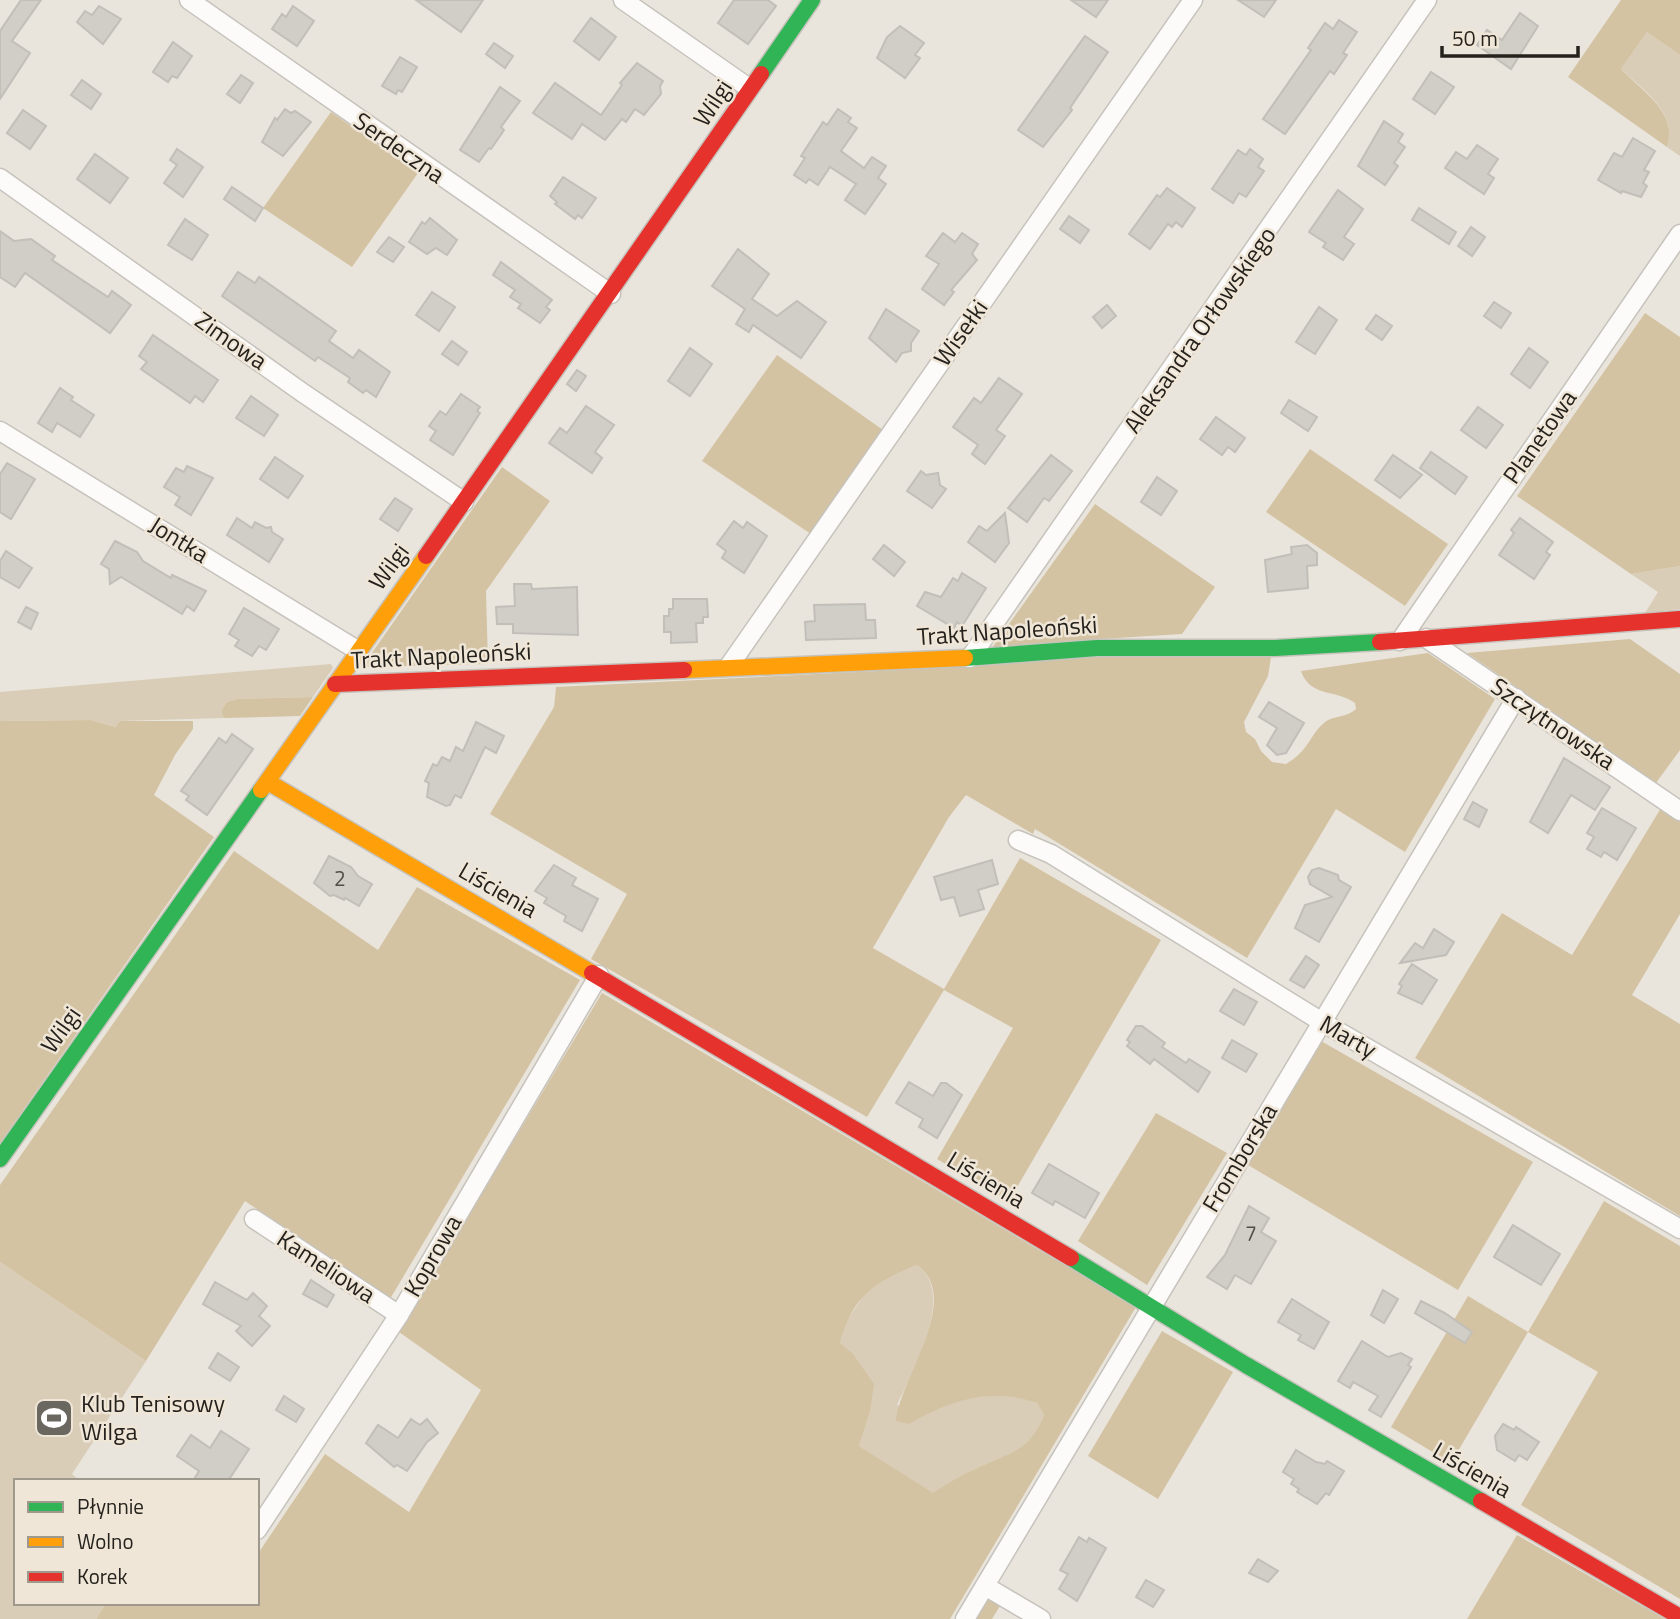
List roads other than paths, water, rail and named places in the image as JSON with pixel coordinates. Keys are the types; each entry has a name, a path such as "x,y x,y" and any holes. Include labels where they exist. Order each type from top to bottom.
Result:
{"street":[{"name":"Serdeczna","path":"189,0 611,294"},
{"path":"623,0 749,88"},
{"name":"Wilgi","path":"0,1158 611,294 749,88 812,0"},
{"name":"Wisełki","path":"729,666 1193,0"},
{"name":"Aleksandra Orłowskiego","path":"970,658 1427,0"},
{"name":"Zimowa","path":"0,178 303,393 464,502"},
{"name":"Planetowa","path":"1400,641 1680,233"},
{"name":"Jontka","path":"0,431 357,650"},
{"name":"Trakt Napoleoński","path":"335,684 970,658 1097,648 1275,648 1680,619"},
{"name":"Szczytnowska","path":"1426,638 1680,811"},
{"name":"Fromborska","path":"965,1619 1516,698"},
{"name":"Liścienia","path":"268,782 880,1142 1151,1308 1680,1617"},
{"name":"Marty","path":"1018,840 1051,854 1322,1022 1680,1230"},
{"name":"Koprowa","path":"259,1527 398,1315 599,975"},
{"name":"Kameliowa","path":"254,1219 398,1315"},
{"path":"985,1586 1041,1619"}],"place":[{"name":"Klub Tenisowy Wilga","path":"54,1418"}]}
